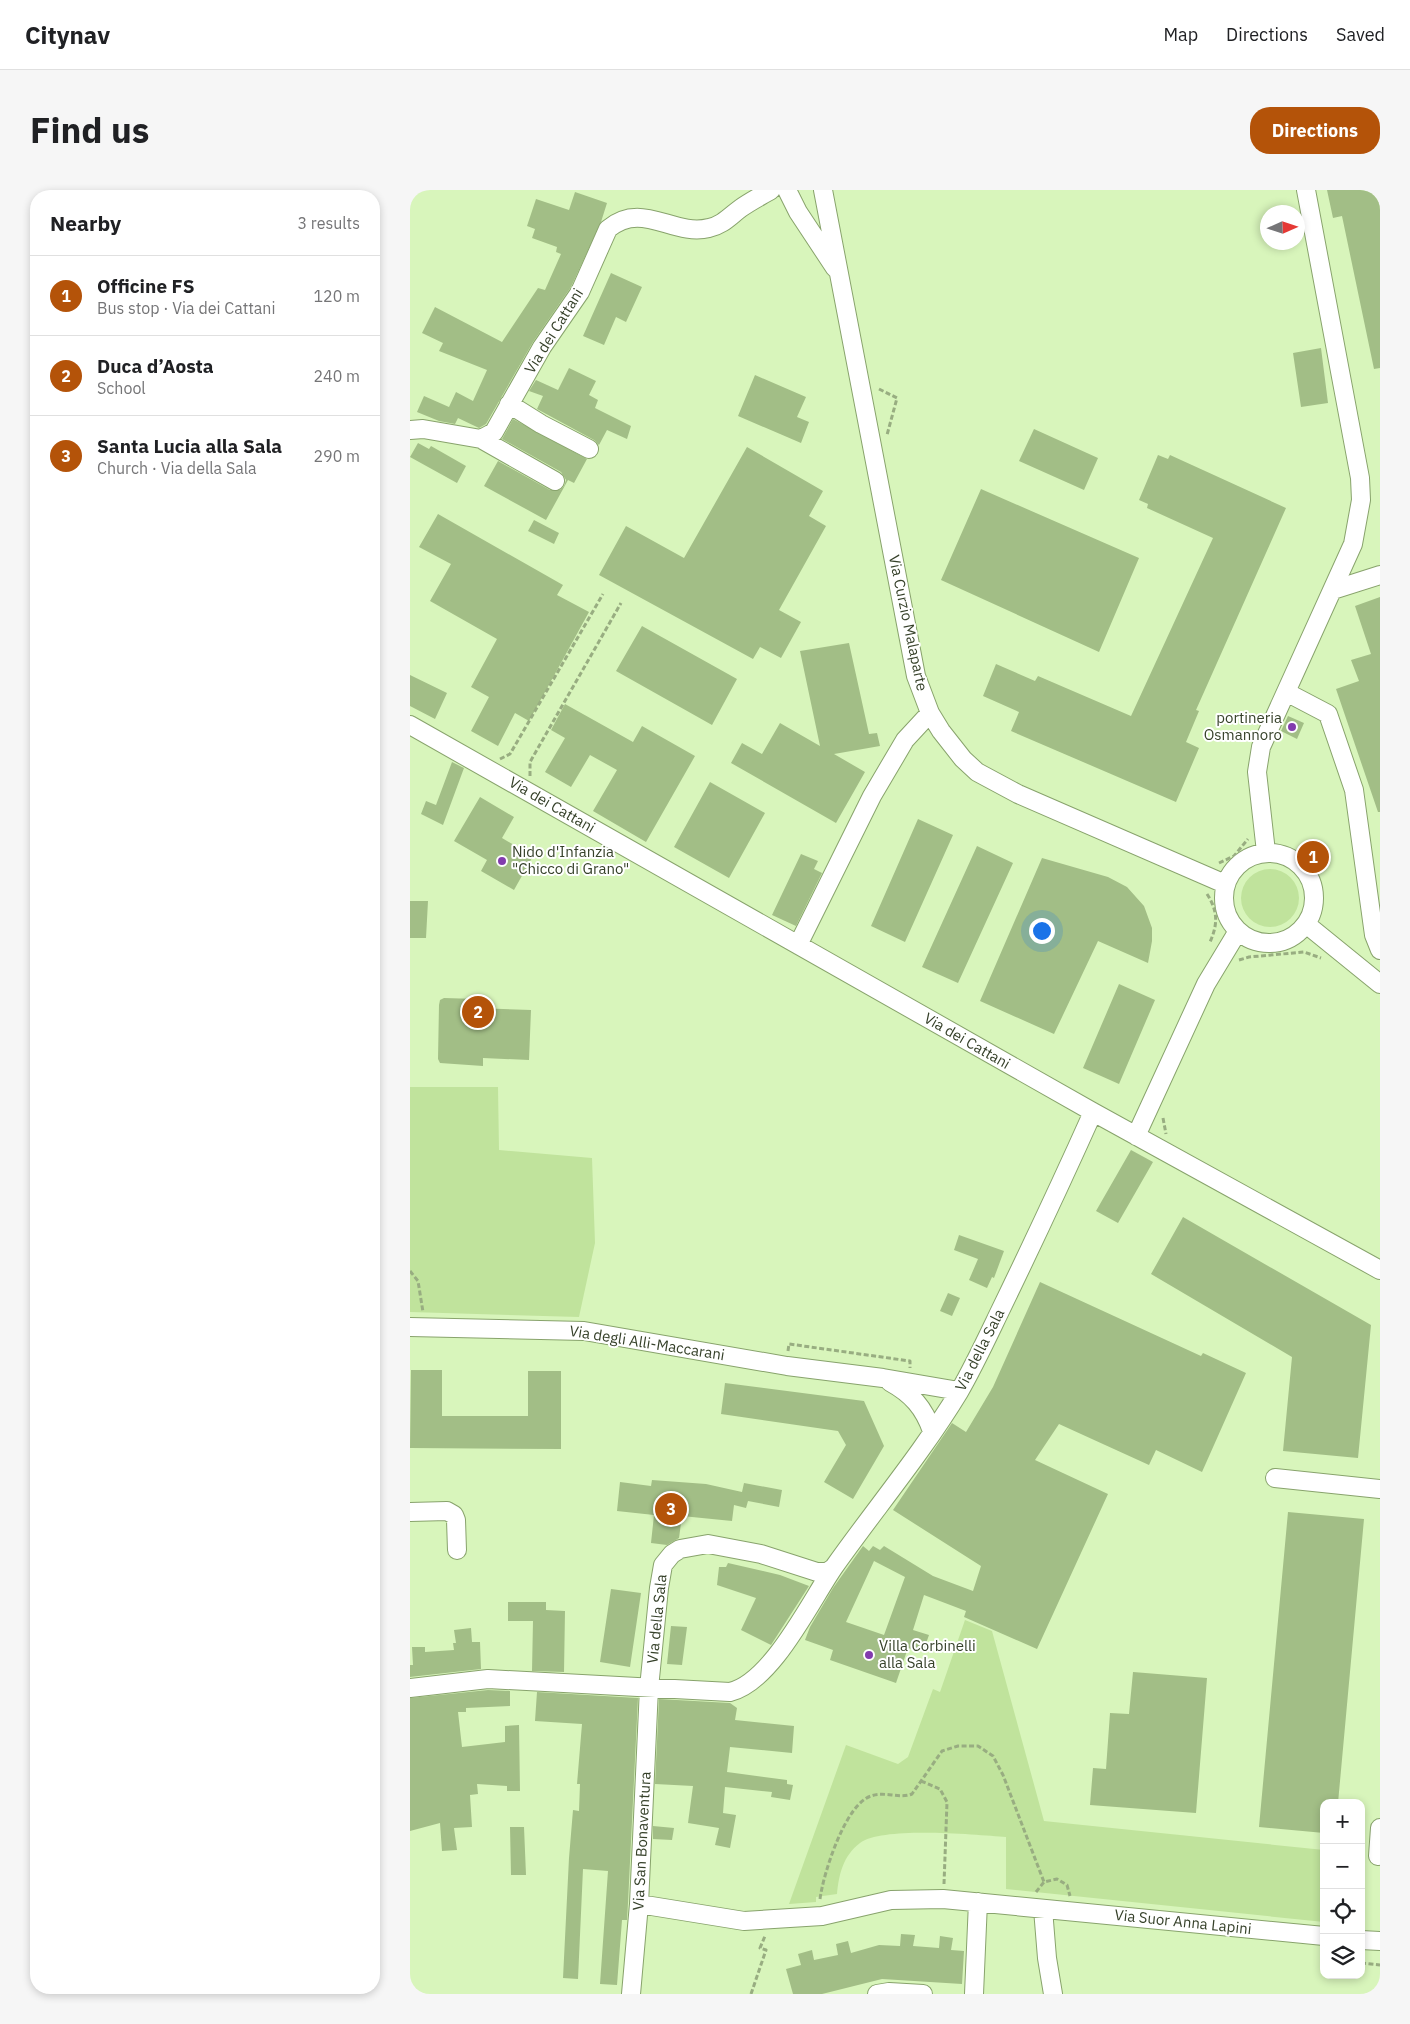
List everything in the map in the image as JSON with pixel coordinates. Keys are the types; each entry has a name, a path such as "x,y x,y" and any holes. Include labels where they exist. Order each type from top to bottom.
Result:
{"street":[{"name":"Via dei Cattani","path":"481,439 494,432 542,347 580,292 608,229 623,219 645,217 691,230 707,229 723,224 741,208 771,190"},
{"path":"787,190 798,212 840,276"},
{"name":"Via Curzio Malaparte","path":"823,190 916,676 930,713 963,759 987,778 1056,811 1225,884"},
{"path":"1266,852 1257,772 1258,760 1355,536 1361,500 1360,478 1306,190"},
{"path":"509,404 541,424 589,449"},
{"path":"410,430 423,429 481,439 555,481"},
{"path":"1333,590 1380,575"},
{"path":"1286,692 1328,714 1354,790 1374,935 1380,950"},
{"path":"798,945 872,796 905,740 930,713"},
{"name":"Via dei Cattani","path":"410,725 1093,1112 1380,1270"},
{"path":"1266,852 1281,854 1302,866 1309,877 1314,900 1306,924 1293,936 1275,943 1256,942 1238,931 1225,910 1223,898 1225,884 1240,862 1254,855 1266,852"},
{"path":"1306,924 1380,984"},
{"path":"1136,1136 1206,984 1238,931"},
{"name":"Via della Sala","path":"410,1688 488,1679 730,1692 740,1690 757,1679 824,1576 959,1392 1017,1277 1093,1112"},
{"name":"Via degli Alli-Maccarani","path":"421,1319 584,1331 786,1366 883,1378 959,1392"},
{"name":"Via degli Alli-Maccarani","path":"883,1378 913,1398 925,1414 932,1431"},
{"path":"1275,1478 1380,1489"},
{"path":"410,1512 446,1511 454,1515 456,1520 457,1550"},
{"name":"Via della Sala","path":"649,1688 660,1575 663,1565 672,1554 688,1546 714,1545 761,1554 824,1576"},
{"name":"Via San Bonaventura","path":"632,1994 639,1904 649,1688"},
{"path":"1378,1856 1380,1828"},
{"name":"Via Suor Anna Lapini","path":"639,1904 744,1921 822,1916 891,1900 919,1898 978,1902 1039,1902 1320,1936"},
{"path":"974,1994 978,1902"},
{"path":"1039,1902 1053,1994"},
{"path":"1365,1940 1380,1941"},
{"path":"877,1994 889,1992 923,1994"}],"path":[{"path":"877,380 879,390 897,398 887,434 889,443"},
{"path":"488,769 492,763 510,754 603,594"},
{"path":"527,790 530,782 530,762 621,603"},
{"path":"1214,865 1234,856 1244,846 1249,832"},
{"path":"1203,890 1212,902 1216,912 1214,932 1209,946"},
{"path":"1232,967 1238,961 1249,957 1290,953 1304,952 1324,959"},
{"path":"1163,1111 1168,1141 1163,1151"},
{"path":"410,1271 418,1281 421,1319"},
{"path":"788,1357 789,1344 910,1361 910,1374"},
{"path":"820,1899 835,1842 854,1811 869,1796 888,1794 905,1797 912,1794 942,1751 958,1746 978,1746 993,1756 1003,1775 1044,1882 1039,1902"},
{"path":"921,1782 940,1789 947,1802 943,1887"},
{"path":"1044,1882 1050,1879 1062,1881 1067,1885 1070,1899"},
{"path":"752,1994 766,1950 760,1948 767,1931"},
{"path":"1365,1963 1380,1965"}],"green space":[{"path":"1270,869 1281,871 1294,882 1299,898 1297,909 1286,922 1270,927 1259,925 1246,914 1241,898 1243,887 1254,874"},
{"path":"410,1087 498,1087 499,1150 592,1158 595,1243 579,1317 410,1312"},
{"path":"965,1620 992,1631 1044,1821 1320,1850 1320,1922 1006,1889 1006,1837 930,1833 888,1835 872,1838 860,1843 854,1848 843,1866 837,1894 816,1897 816,1902 789,1904 846,1745 898,1764 908,1757 933,1689 940,1692"}],"building":[{"path":"1327,190 1380,190 1380,368 1374,369 1342,216 1333,218"},
{"path":"575,192 607,203 601,222 571,287 533,342 486,424 479,428 458,418 455,424 439,421 417,412 424,396 449,407 456,392 473,401 487,370 439,351 443,343 422,333 435,307 502,342 538,288 545,290 561,254 556,252 557,247 532,238 535,229 527,226 536,199 569,210"},
{"path":"611,273 642,287 626,322 616,317 604,345 583,336"},
{"path":"1321,348 1328,403 1301,407 1293,353"},
{"path":"569,368 596,381 589,395 598,400 595,408 631,426 627,439 607,430 599,445 594,440 537,409 543,396 529,391 536,380 558,390"},
{"path":"755,375 806,397 797,417 809,422 801,443 738,416"},
{"path":"513,419 587,459 574,483 568,480 546,520 484,486 498,461 550,490 560,490 564,486 566,480 561,472 502,439"},
{"path":"1034,429 1098,458 1084,490 1019,461"},
{"path":"418,443 429,449 431,446 466,466 457,483 410,457"},
{"path":"747,447 823,491 809,516 826,526 779,610 801,622 781,658 760,647 753,659 599,575 626,526 684,558"},
{"path":"1158,455 1168,459 1170,455 1286,508 1196,710 1199,711 1186,742 1199,748 1176,802 1011,731 1019,712 983,696 996,664 1035,681 1038,676 1131,716 1213,538 1147,508 1148,504 1139,500"},
{"path":"981,489 1139,558 1099,652 941,580"},
{"path":"438,514 563,585 557,595 589,612 529,721 515,713 498,746 471,731 489,697 471,687 497,639 430,601 451,564 419,547"},
{"path":"534,520 559,533 554,544 528,531"},
{"path":"1380,597 1380,812 1378,812 1336,689 1359,681 1351,660 1371,654 1355,606"},
{"path":"642,626 737,679 712,725 616,671"},
{"path":"849,643 869,734 877,733 880,746 834,754 865,772 836,823 731,763 742,743 762,754 780,723 820,746 800,651"},
{"path":"410,675 447,693 435,719 410,706"},
{"path":"565,704 633,742 642,726 695,756 646,842 593,811 617,770 590,755 571,787 545,772 565,738 551,730"},
{"name":"portineria Osmannoro","path":"1288,716 1304,723 1297,739 1281,731"},
{"path":"452,762 464,768 443,825 421,814 426,801 436,805"},
{"path":"710,782 765,813 729,878 674,847"},
{"path":"480,797 514,817 502,838 533,856 514,890 481,871 487,860 454,841"},
{"path":"918,819 953,835 905,942 871,926"},
{"path":"977,846 1013,863 958,983 922,967"},
{"path":"801,854 818,861 814,869 822,873 796,926 772,915"},
{"path":"1042,858 1108,877 1127,887 1144,906 1152,928 1148,963 1098,941 1054,1034 980,1001"},
{"path":"410,901 428,901 426,938 410,938"},
{"path":"1119,984 1155,1000 1119,1084 1083,1068"},
{"path":"444,998 477,999 476,1008 531,1010 529,1060 483,1058 483,1066 440,1063 438,1059 439,1005 440,1000"},
{"path":"1131,1150 1153,1162 1118,1223 1096,1211"},
{"path":"1183,1217 1371,1325 1358,1458 1283,1451 1292,1357 1151,1274"},
{"path":"959,1235 1004,1251 994,1278 992,1277 987,1288 969,1280 978,1259 954,1250"},
{"path":"1040,1282 1201,1356 1203,1353 1246,1373 1202,1472 1156,1450 1149,1465 1059,1424 1035,1460 1108,1494 1037,1649 964,1617 966,1611 924,1595 913,1630 929,1635 923,1652 908,1648 896,1683 830,1660 833,1650 805,1640 810,1627 833,1588 863,1546 869,1551 873,1546 880,1550 884,1546 933,1576 973,1591 981,1566 893,1510 952,1423 966,1432 993,1387","holes":["874,1561 905,1577 884,1635 846,1622"]},
{"path":"948,1293 960,1298 952,1316 940,1311"},
{"path":"411,1370 442,1370 442,1416 528,1416 528,1371 561,1371 561,1449 410,1448"},
{"path":"725,1383 864,1401 884,1446 853,1499 824,1482 846,1445 838,1431 721,1414"},
{"path":"652,1480 706,1484 742,1492 744,1483 782,1490 779,1507 748,1501 746,1508 734,1505 732,1521 682,1516 679,1538 667,1545 651,1543 654,1515 617,1511 620,1482 651,1486"},
{"path":"1288,1512 1364,1519 1338,1799 1320,1799 1320,1833 1259,1827"},
{"path":"728,1563 780,1575 809,1586 771,1645 741,1630 756,1598 717,1585 719,1567 726,1567"},
{"path":"611,1589 641,1593 630,1667 600,1662"},
{"path":"508,1602 546,1602 546,1610 565,1611 564,1672 532,1671 533,1621 508,1621"},
{"path":"671,1626 687,1627 682,1665 667,1664"},
{"path":"471,1628 472,1642 480,1642 481,1669 410,1677 410,1665 413,1665 412,1647 425,1647 425,1652 454,1650 453,1643 456,1643 454,1630"},
{"path":"1133,1672 1207,1678 1196,1813 1090,1805 1093,1768 1106,1769 1110,1713 1129,1714"},
{"path":"488,1690 510,1691 510,1706 466,1708 466,1712 458,1712 462,1747 505,1742 505,1726 519,1725 520,1791 507,1791 507,1786 477,1784 478,1794 470,1795 472,1827 454,1828 457,1850 442,1851 440,1823 410,1831 410,1698"},
{"path":"537,1692 638,1698 627,1920 622,1920 617,1985 600,1984 608,1871 583,1869 578,1979 563,1978 573,1810 579,1811 580,1784 577,1784 582,1724 535,1721"},
{"path":"659,1699 730,1703 737,1708 735,1720 794,1726 792,1753 730,1747 727,1772 787,1780 787,1784 793,1785 790,1800 771,1797 772,1792 725,1787 723,1813 736,1815 730,1848 715,1845 719,1828 688,1823 693,1786 655,1784"},
{"path":"653,1826 674,1828 672,1840 653,1839"},
{"path":"510,1827 524,1827 526,1875 511,1875"},
{"path":"901,1934 915,1935 913,1946 939,1948 940,1936 953,1938 951,1950 964,1951 962,1984 882,1979 822,1994 793,1994 786,1969 801,1965 798,1954 812,1950 814,1960 838,1955 836,1944 848,1941 851,1953 879,1945 900,1946"}],"place":[{"name":"portineria Osmannoro","path":"1292,727"},
{"name":"Officine FS","path":"1313,857"},
{"name":"Nido d'Infanzia \"Chicco di Grano\"","path":"502,861"},
{"name":"Duca d’Aosta","path":"478,1012"},
{"name":"Santa Lucia alla Sala","path":"671,1509"},
{"name":"Villa Corbinelli alla Sala","path":"869,1655"}]}
